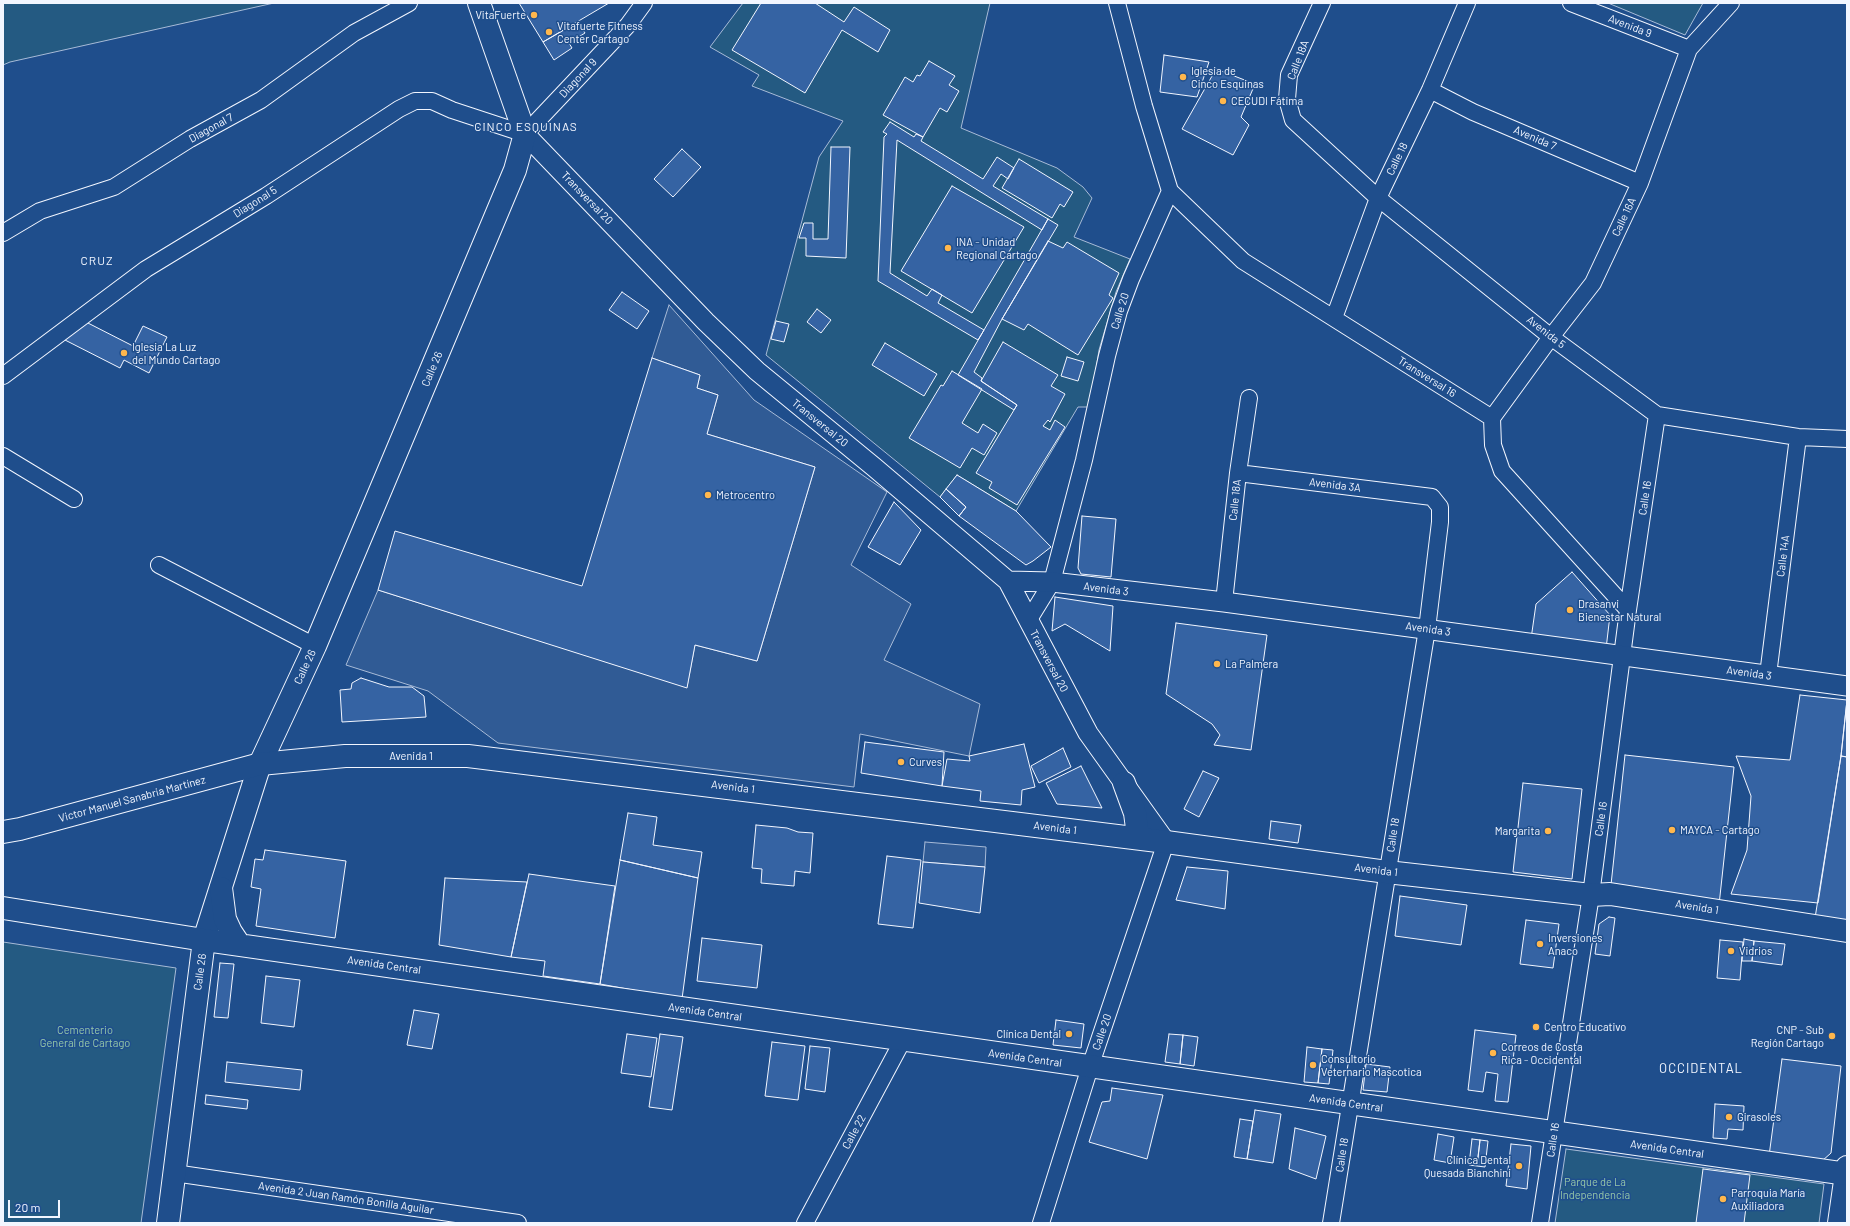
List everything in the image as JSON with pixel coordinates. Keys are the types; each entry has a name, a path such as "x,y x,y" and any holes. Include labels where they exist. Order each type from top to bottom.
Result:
{"main road":[{"name":"Transversal 20","path":"479,3 525,134"},
{"name":"Calle 26","path":"168,1223 204,940 260,764 315,646 515,170 525,134"},
{"name":"Avenida 1","path":"260,764 345,756 468,756 1135,838 1387,872 1591,895 1610,894 1847,931"},
{"name":"Victor Manuel Sanabria Martínez","path":"3,832 20,830 260,764"},
{"path":"1124,783 1135,813 1137,828 1135,838"},
{"path":"221,888 225,919 239,944"},
{"path":"3,908 204,940"},
{"name":"Avenida Central","path":"204,940 1554,1133 1847,1172"},
{"path":"1839,1223 1847,1172"}],"street":[{"name":"Diagonal 7","path":"3,233 40,211 114,187 190,139 262,100 354,33 409,3"},
{"name":"Diagonal 9","path":"525,134 628,25 644,3"},
{"name":"Calle 18A","path":"1293,120 1287,99 1290,75 1322,3"},
{"name":"Calle 18","path":"1334,318 1378,198 1430,90 1467,3"},
{"name":"Avenida 9","path":"1571,3 1689,49"},
{"name":"Calle 16A","path":"1492,418 1551,337 1593,283 1640,183 1689,49 1731,3"},
{"path":"1119,5 1144,106 1170,191"},
{"name":"Avenida 7","path":"1430,90 1473,112 1640,183"},
{"name":"Diagonal 5","path":"3,376 146,268 266,196 415,100 432,100 452,110 525,134"},
{"name":"Avenida 5","path":"1293,120 1378,198 1551,337 1657,415 1798,437 1847,439"},
{"name":"Transversal 20","path":"525,134 706,322 757,371 862,457 1008,581 1088,733 1166,842"},
{"name":"Transversal 16","path":"1170,191 1244,261 1492,418"},
{"name":"Calle 20","path":"1028,621 1052,582 1084,460 1107,356 1120,311 1134,272 1170,191"},
{"name":"Calle 18A","path":"1224,602 1238,473 1249,398"},
{"name":"Calle 16","path":"1540,1223 1591,895 1628,610 1657,415"},
{"path":"1492,418 1493,444 1502,471 1628,610"},
{"name":"Calle 14A","path":"1768,675 1798,437"},
{"path":"3,456 74,500"},
{"name":"Avenida 3A","path":"1238,473 1432,497"},
{"name":"Calle 18","path":"1331,1223 1426,629 1440,522 1440,507 1432,497"},
{"path":"159,565 315,646"},
{"name":"Avenida 3","path":"1008,581 1052,582 1224,602 1847,686"},
{"name":"Calle 20","path":"1040,1223 1090,1067 1166,842"},
{"name":"Calle 22","path":"805,1223 903,1040"},
{"name":"Avenida 2 Juan Ramón Bonilla Aguilar","path":"174,1173 518,1223"}],"green space":[{"path":"3,3 274,3 10,62 3,65"},
{"name":"INA - Unidad Regional Cartago","path":"743,3 990,3 961,128 1057,168 1083,187 1092,198 1074,237 1130,259 1116,292 1099,350 1090,407 1078,407 1016,511 957,475 940,497 766,355 819,157 843,121 752,86 759,75 710,47"},
{"path":"1608,3 1703,3 1685,35"},
{"name":"Cementerio General de Cartago","path":"3,942 176,968 141,1223 3,1223"},
{"name":"Parque de La Independencia","path":"1566,1149 1824,1184 1819,1223 1555,1223"}],"shaded area":[{"path":"669,305 754,400 887,492 851,565 911,604 884,660 980,704 969,756 860,734 854,787 498,743 428,691 346,665 378,590 687,687 695,645 757,661 815,467 707,434 718,395 697,388 700,375 652,358"},
{"path":"925,842 986,847 985,867 923,862"}],"building":[{"name":"Vitafuerte Fitness Center Cartago","path":"519,3 609,3 543,42"},
{"path":"761,3 815,3 844,22 854,7 890,30 878,52 842,30 805,93 732,50"},
{"path":"578,22 585,33 569,43 572,48 554,60 543,42"},
{"name":"Iglesia de Cinco Esquinas","path":"1164,55 1209,62 1197,97 1160,92"},
{"path":"929,61 955,76 949,85 959,91 947,112 940,108 923,137 883,115 905,77 913,82 917,75 920,76"},
{"name":"CECUDI Fátima","path":"1216,69 1255,84 1241,117 1249,125 1233,155 1182,129"},
{"path":"890,122 914,137 916,134 923,137 921,141 983,179 997,157 1014,168 1008,179 1001,174 993,186 1048,219 1042,230 897,140 890,273 927,296 932,289 942,295 938,303 984,330 978,340 878,281 884,137 887,134 883,132"},
{"path":"831,147 850,147 846,258 806,256 806,238 799,238 804,223 813,223 813,239 828,239"},
{"path":"682,149 701,167 673,197 654,179"},
{"path":"1019,159 1073,192 1064,207 1060,204 1052,218 1002,188"},
{"path":"952,186 1024,227 972,313 901,271"},
{"path":"1048,219 1058,225 1002,319 974,372 982,378 981,381 1017,405 1014,410 958,375"},
{"path":"1048,241 1063,248 1067,242 1119,273 1109,295 1113,298 1078,355 1028,324 1024,330 1002,319"},
{"path":"622,292 649,311 637,329 609,310"},
{"path":"817,309 831,320 821,333 807,322"},
{"name":"Iglesia La Luz del Mundo Cartago","path":"84,321 133,346 143,326 167,337 149,373 124,360 120,368 63,339"},
{"path":"776,321 789,324 784,342 771,339"},
{"path":"1003,342 1058,375 1051,386 1065,394 1050,422 1048,420 1043,426 1050,430 1055,420 1065,427 1017,505 989,488 992,482 976,473 1017,405 981,381"},
{"path":"885,343 937,374 924,396 872,365"},
{"path":"1067,357 1084,362 1078,381 1061,376"},
{"name":"Metrocentro","path":"652,358 700,375 697,388 718,395 707,434 815,467 757,661 695,645 687,688 378,590 395,531 582,586"},
{"path":"952,371 982,389 962,423 978,433 983,424 997,433 984,455 972,448 960,468 909,438 941,385 943,386"},
{"path":"957,475 1016,511 1051,547 1026,565 959,516 966,507 946,489"},
{"path":"946,489 966,507 959,516 940,497"},
{"path":"894,502 921,530 900,565 868,547"},
{"path":"1082,516 1116,519 1111,577 1081,574 1078,568"},
{"name":"Drasanvi Bienestar Natural","path":"1572,572 1610,615 1606,649 1531,639 1536,604"},
{"path":"1055,597 1113,606 1110,651 1065,624 1052,631"},
{"name":"La Palmera","path":"1176,623 1267,635 1251,750 1214,745 1220,735 1212,724 1166,694"},
{"path":"361,678 389,687 412,687 424,696 426,717 342,722 340,690 351,689 352,683"},
{"path":"1800,695 1847,700 1841,756 1818,903 1731,894 1747,850 1751,796 1736,756 1790,760"},
{"path":"1847,700 1847,757 1841,756"},
{"path":"865,742 944,752 942,786 861,773"},
{"path":"1024,744 1035,787 1022,790 1021,805 980,801 981,791 942,786 947,759 970,761 969,756"},
{"path":"1063,748 1071,767 1039,783 1031,766"},
{"name":"MAYCA - Cartago","path":"1625,755 1734,767 1719,905 1610,894"},
{"path":"1841,756 1847,757 1847,923 1815,918"},
{"path":"1081,766 1102,808 1057,804 1046,783"},
{"path":"1203,771 1219,778 1199,817 1184,809"},
{"name":"Margarita","path":"1523,783 1582,789 1572,879 1513,872"},
{"path":"628,813 657,817 653,845 702,852 698,878 620,860"},
{"path":"1271,821 1301,825 1298,843 1269,839"},
{"path":"756,825 787,828 798,832 813,833 810,873 795,871 794,886 761,883 762,869 752,868"},
{"path":"265,850 346,861 335,938 256,926 261,889 251,887 255,859 263,860"},
{"path":"887,856 921,860 913,928 878,924"},
{"path":"620,860 698,878 682,999 600,984"},
{"path":"923,862 985,867 980,913 919,903"},
{"path":"1187,867 1228,871 1225,909 1176,900"},
{"path":"529,874 615,886 600,984 543,976 545,961 511,957"},
{"path":"445,878 527,882 511,957 439,945"},
{"path":"1400,896 1467,905 1461,945 1395,936"},
{"path":"1609,917 1615,918 1610,956 1595,954 1599,924"},
{"name":"Inversiones Anaco","path":"1526,920 1559,924 1553,968 1520,964"},
{"path":"702,938 762,945 757,988 697,981"},
{"path":"1744,939 1754,941 1752,961 1742,961"},
{"name":"Vidrios","path":"1720,940 1743,942 1740,980 1717,978"},
{"path":"1754,941 1785,944 1782,965 1752,961"},
{"path":"220,963 234,964 228,1018 214,1017"},
{"path":"266,976 300,980 294,1027 261,1023"},
{"path":"414,1010 439,1014 432,1049 407,1045"},
{"name":"Clínica Dental","path":"1056,1020 1084,1024 1081,1048 1053,1045"},
{"name":"Correos de Costa Rica - Occidental","path":"1475,1030 1516,1035 1508,1102 1495,1101 1498,1074 1486,1072 1483,1092 1468,1090"},
{"path":"627,1034 657,1038 651,1077 621,1073"},
{"path":"660,1034 683,1037 672,1110 649,1107"},
{"path":"1169,1034 1183,1035 1180,1064 1165,1062"},
{"path":"1183,1035 1198,1037 1194,1066 1180,1064"},
{"path":"772,1042 805,1046 798,1100 765,1096"},
{"path":"810,1046 830,1048 825,1092 805,1089"},
{"name":"Consultorio Veternario Mascotica","path":"1307,1047 1322,1049 1318,1083 1304,1082"},
{"path":"1322,1049 1333,1050 1329,1084 1318,1083"},
{"path":"1782,1059 1841,1066 1831,1153 1822,1161 1769,1156"},
{"path":"227,1062 302,1070 300,1090 225,1082"},
{"path":"1366,1064 1390,1067 1387,1092 1363,1090"},
{"path":"1112,1088 1163,1095 1147,1159 1089,1142 1102,1102 1110,1101"},
{"path":"206,1095 248,1100 247,1109 205,1104"},
{"name":"Girasoles","path":"1715,1104 1744,1106 1743,1130 1728,1129 1727,1139 1713,1138"},
{"path":"1255,1110 1281,1114 1273,1163 1247,1159"},
{"path":"1240,1119 1253,1121 1247,1159 1234,1157"},
{"path":"1295,1128 1326,1136 1316,1179 1289,1169"},
{"path":"1438,1134 1454,1137 1450,1163 1434,1160"},
{"path":"1472,1139 1480,1140 1477,1166 1469,1165"},
{"path":"1480,1140 1488,1141 1485,1167 1477,1166"},
{"name":"Clínica Dental Quesada Bianchini","path":"1511,1144 1531,1146 1527,1189 1506,1186"},
{"name":"Parroquia María Auxiliadora","path":"1703,1169 1750,1175 1744,1223 1696,1223"}],"place":[{"name":"VitaFuerte","path":"534,15"},
{"name":"Vitafuerte Fitness Center Cartago","path":"549,32"},
{"name":"Iglesia de Cinco Esquinas","path":"1183,77"},
{"name":"CECUDI Fátima","path":"1223,101"},
{"name":"INA - Unidad Regional Cartago","path":"948,248"},
{"name":"Iglesia La Luz del Mundo Cartago","path":"124,353"},
{"name":"Metrocentro","path":"708,495"},
{"name":"Drasanvi Bienestar Natural","path":"1570,610"},
{"name":"La Palmera","path":"1217,664"},
{"name":"Curves","path":"901,762"},
{"name":"MAYCA - Cartago","path":"1672,830"},
{"name":"Margarita","path":"1548,831"},
{"name":"Inversiones Anaco","path":"1540,944"},
{"name":"Vidrios","path":"1731,951"},
{"name":"Centro Educativo","path":"1536,1027"},
{"name":"Clínica Dental","path":"1069,1034"},
{"name":"CNP - Sub Región Cartago","path":"1832,1036"},
{"name":"Correos de Costa Rica - Occidental","path":"1493,1053"},
{"name":"Consultorio Veternario Mascotica","path":"1313,1065"},
{"name":"Girasoles","path":"1729,1117"},
{"name":"Clínica Dental Quesada Bianchini","path":"1519,1166"},
{"name":"Parroquia María Auxiliadora","path":"1723,1199"}],"district":[{"name":"CINCO ESQUINAS","path":"526,127"},
{"name":"CRUZ","path":"97,261"},
{"name":"OCCIDENTAL","path":"1701,1069"}]}
